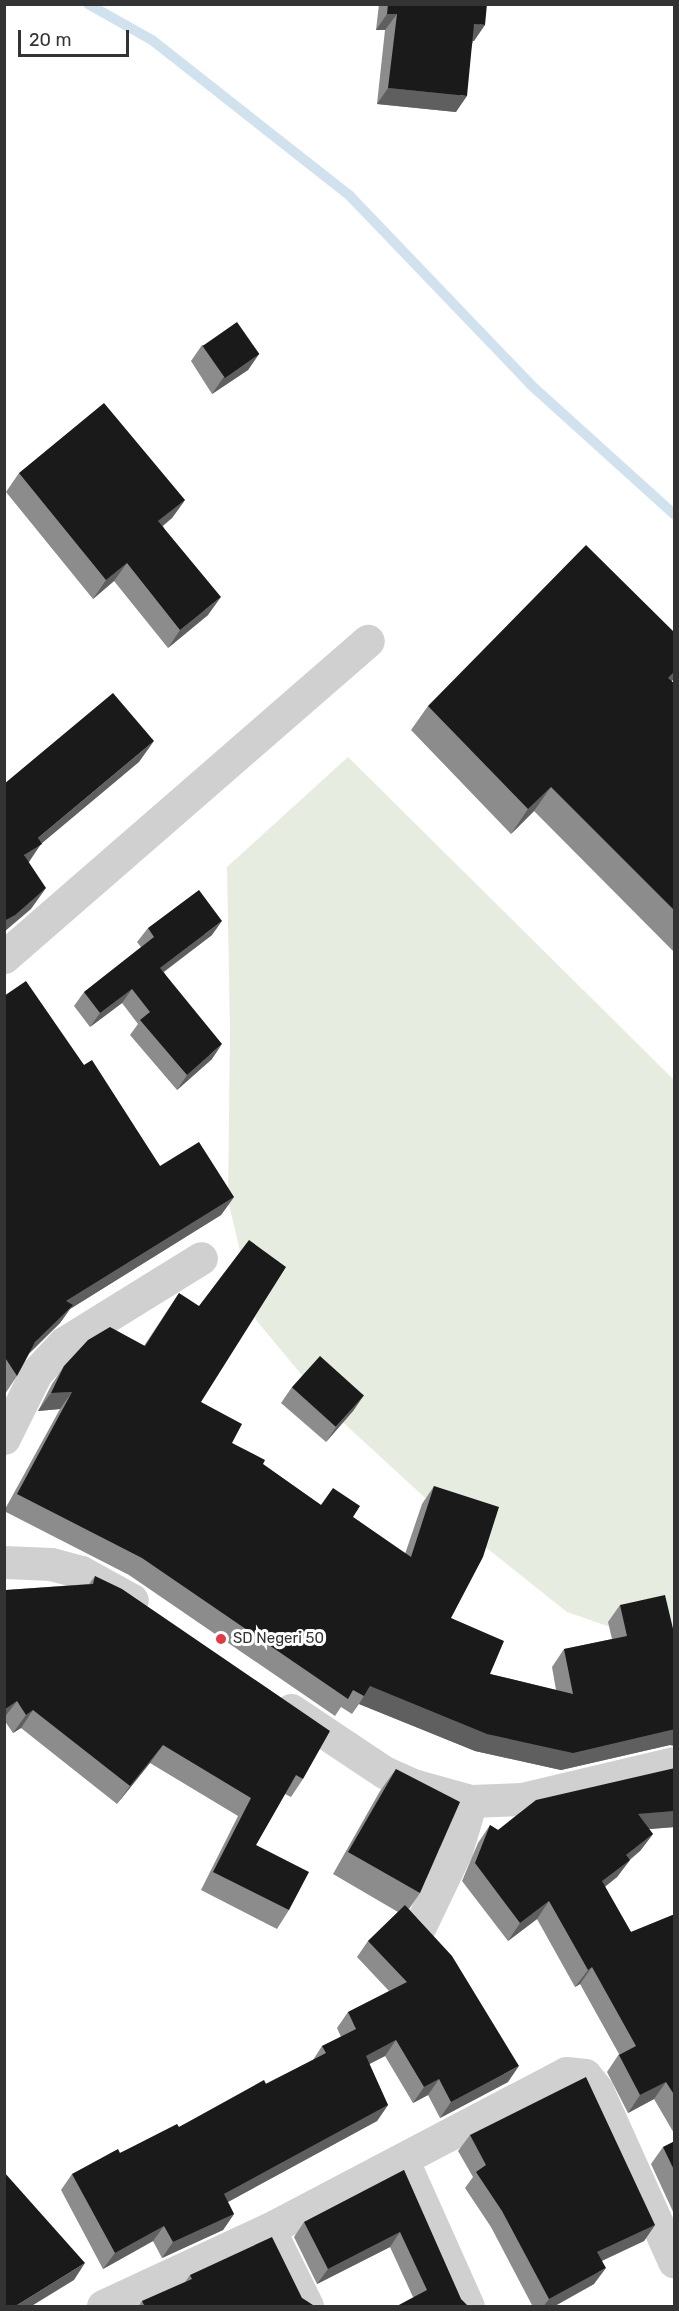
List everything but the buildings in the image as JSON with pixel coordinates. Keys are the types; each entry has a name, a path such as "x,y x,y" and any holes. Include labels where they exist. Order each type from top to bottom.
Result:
{"street":[{"path":"4,957 368,641"},
{"path":"4,1438 36,1372 64,1343 201,1258"},
{"path":"4,1562 51,1564 81,1572 119,1591 157,1617"},
{"path":"263,1691 384,1772 416,1786 471,1801 522,1799 675,1763"},
{"path":"420,1926 456,1851 471,1801"},
{"path":"103,2307 269,2229 403,2161 566,2073 585,2075 597,2090 675,2261"},
{"path":"403,2161 468,2307"},
{"path":"269,2229 307,2307"}],"shaded area":[{"path":"348,757 674,1080 674,1649 567,1612 434,1506 335,1415 256,1320 228,1200 230,1029 227,867"}],"waterway":[{"path":"88,4 152,40 349,195 531,385 674,514"}],"place":[{"name":"SD Negeri 50","path":"221,1639"}]}
